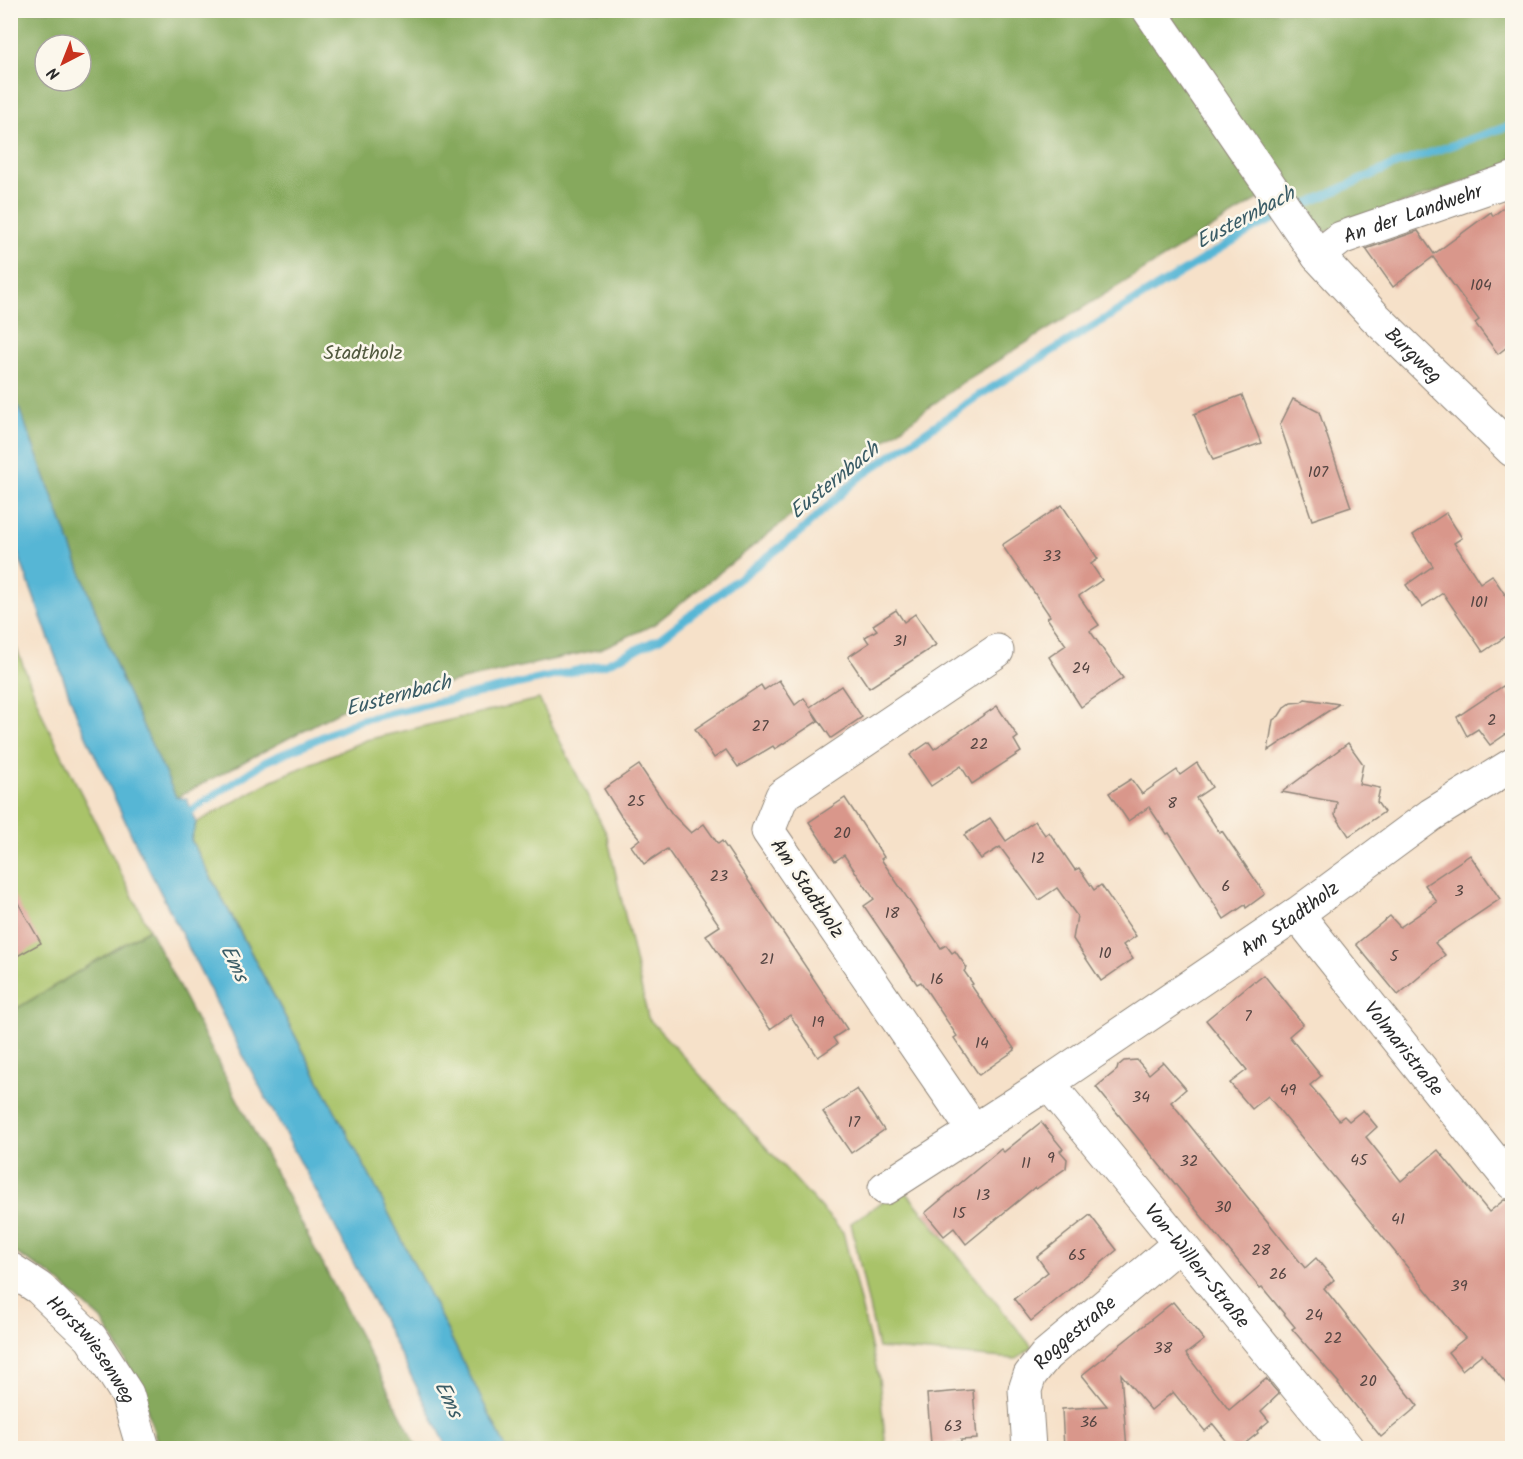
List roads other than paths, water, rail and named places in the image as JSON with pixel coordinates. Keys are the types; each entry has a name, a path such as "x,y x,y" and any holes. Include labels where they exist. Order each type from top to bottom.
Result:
{"street":[{"name":"Burgweg","path":"1149,10 1310,245 1375,317 1512,450"},
{"name":"An der Landwehr","path":"1310,245 1341,238 1512,179"},
{"name":"Am Stadtholz","path":"974,1131 768,831 782,796 997,651"},
{"name":"Am Stadtholz","path":"885,1188 1048,1083 1297,914 1431,815 1512,765"},
{"name":"Volmaristraße","path":"1297,914 1512,1183"},
{"name":"Von-Willen-Straße","path":"1048,1083 1347,1449"},
{"name":"Roggestraße","path":"1029,1449 1025,1390 1030,1375 1046,1355 1179,1244"},
{"name":"Horstwiesenweg","path":"10,1269 39,1288 91,1338 127,1394 143,1449"}],"water":[{"name":"Ems","path":"11,387 122,681 176,797 187,799 196,823 191,840 376,1188 506,1448 448,1448 330,1217 246,1061 133,838 77,716 11,534"}],"waterway":[{"name":"Eusternbach","path":"1295,209 1394,165 1512,125"},
{"name":"Eusternbach","path":"184,815 265,762 360,720 605,664 659,639 799,533 857,479 978,396 1256,227 1283,215"}],"park label":[{"name":"Stadtholz","path":"363,352"}]}
